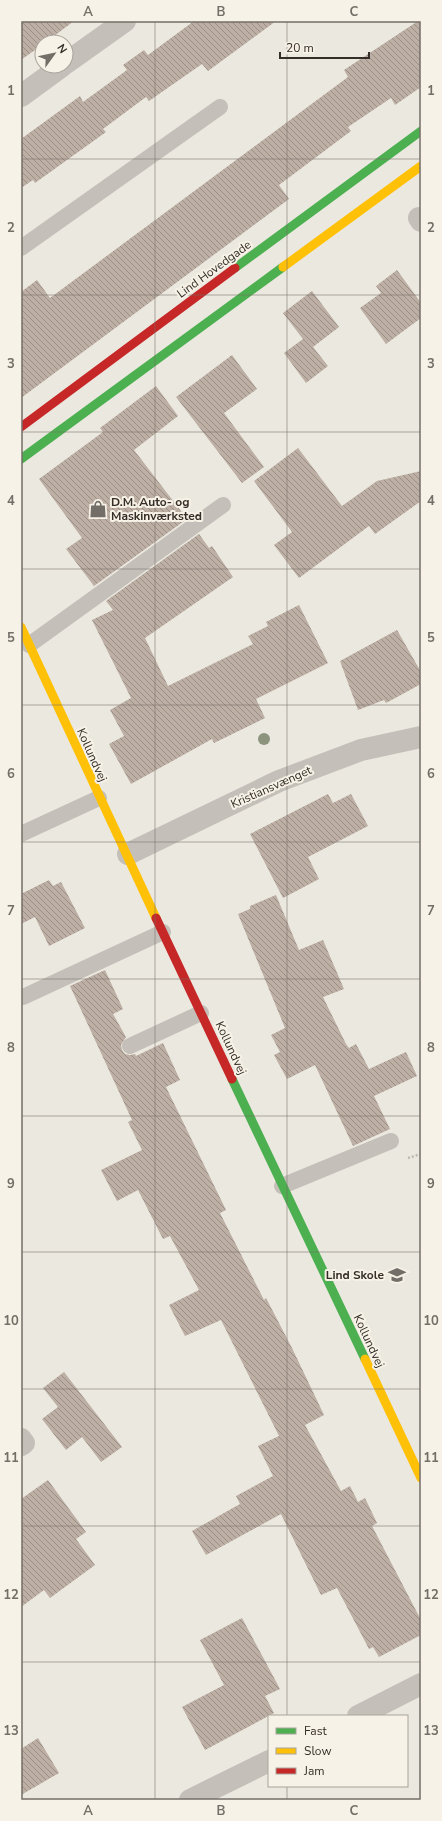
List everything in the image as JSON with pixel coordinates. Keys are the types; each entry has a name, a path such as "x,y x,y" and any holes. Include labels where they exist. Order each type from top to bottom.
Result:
{"main road":[{"name":"Lind Hovedgade","path":"21,427 421,131"},
{"path":"21,459 421,166"},
{"name":"Kollundvej","path":"21,627 99,798 128,854 282,1186 421,1478"}],"street":[{"path":"74,57 125,21"},
{"path":"21,96 51,74"},
{"name":"Kristiansvænget","path":"128,854 279,781 361,750 421,737"},
{"path":"21,1439 24,1443 21,1445"},
{"path":"360,1715 421,1684"},
{"path":"190,1800 268,1761"}],"lane":[{"path":"21,248 220,107"},
{"path":"29,645 223,505"},
{"path":"21,834 99,798"},
{"path":"23,997 163,932"},
{"path":"130,1046 201,1013"},
{"path":"282,1186 391,1141"}],"building":[{"path":"21,21 74,21 57,34 34,34 34,51 21,60"},
{"path":"194,21 276,21 208,71 202,64 149,101 146,97 103,129 106,132 35,183 33,180 21,188 21,139 80,96 83,102 127,70 123,65 144,50 148,55"},
{"path":"418,21 421,21 421,87 395,105 391,98 348,127 351,131 279,185 289,199 21,398 21,292 37,280 50,298 348,77 344,70"},
{"path":"397,270 421,303 421,318 386,344 360,308 381,293 376,286"},
{"path":"312,291 339,327 313,347 328,366 306,383 284,353 303,339 283,313"},
{"path":"232,355 257,389 224,413 264,467 242,483 176,397"},
{"path":"156,386 178,416 134,450 187,519 94,586 66,549 82,538 39,479 103,432 100,428"},
{"path":"298,448 342,506 377,481 421,471 421,501 375,534 369,526 299,578 274,545 292,532 254,481"},
{"path":"199,534 209,548 212,546 233,577 145,638 168,686 253,644 248,636 268,626 266,622 299,605 328,663 256,699 265,718 214,743 212,739 131,784 109,744 124,736 110,710 131,698 92,620 113,610 106,601"},
{"path":"397,630 421,672 421,684 386,703 384,700 358,710 340,661"},
{"path":"328,794 333,803 351,794 368,826 308,857 319,879 283,898 250,834"},
{"path":"49,880 53,886 61,882 85,928 49,946 35,917 21,924 21,894"},
{"path":"276,895 299,950 323,940 344,989 323,997 349,1048 356,1044 369,1069 406,1052 417,1076 374,1096 390,1129 353,1146 315,1065 287,1079 274,1055 280,1052 271,1035 285,1028 238,914 250,909 250,906"},
{"path":"105,970 123,1009 113,1014 126,1037 121,1045 125,1054 135,1054 136,1056 163,1043 180,1080 166,1087 226,1210 220,1213 264,1300 266,1298 292,1348 324,1415 305,1425 341,1491 350,1486 358,1502 365,1498 377,1523 372,1526 421,1620 421,1635 379,1657 373,1647 369,1649 337,1588 321,1595 281,1514 206,1555 192,1531 240,1504 236,1496 273,1476 258,1446 279,1436 221,1320 185,1336 169,1305 199,1290 170,1236 163,1239 138,1190 117,1201 101,1170 142,1150 128,1122 132,1120 70,986"},
{"path":"64,1372 122,1447 101,1462 82,1437 66,1450 42,1419 58,1407 43,1388"},
{"path":"48,1480 86,1532 76,1539 95,1565 50,1598 44,1590 21,1607 21,1499"},
{"path":"242,1618 280,1689 265,1696 274,1713 205,1750 182,1707 224,1685 200,1640"},
{"path":"38,1738 59,1773 21,1795 21,1749"}],"traffic: fast":[{"path":"235,268 421,131"},
{"path":"21,459 283,267"},
{"path":"232,1079 365,1359"}],"traffic: slow":[{"path":"283,267 421,166"},
{"path":"21,627 156,918"},
{"path":"365,1359 421,1478"}],"traffic: jam":[{"path":"21,427 235,268"},
{"path":"156,918 232,1079"}],"place":[{"name":"D.M. Auto- og Maskinværksted","path":"98,509"},
{"name":"Lind Skole","path":"397,1275"}]}
